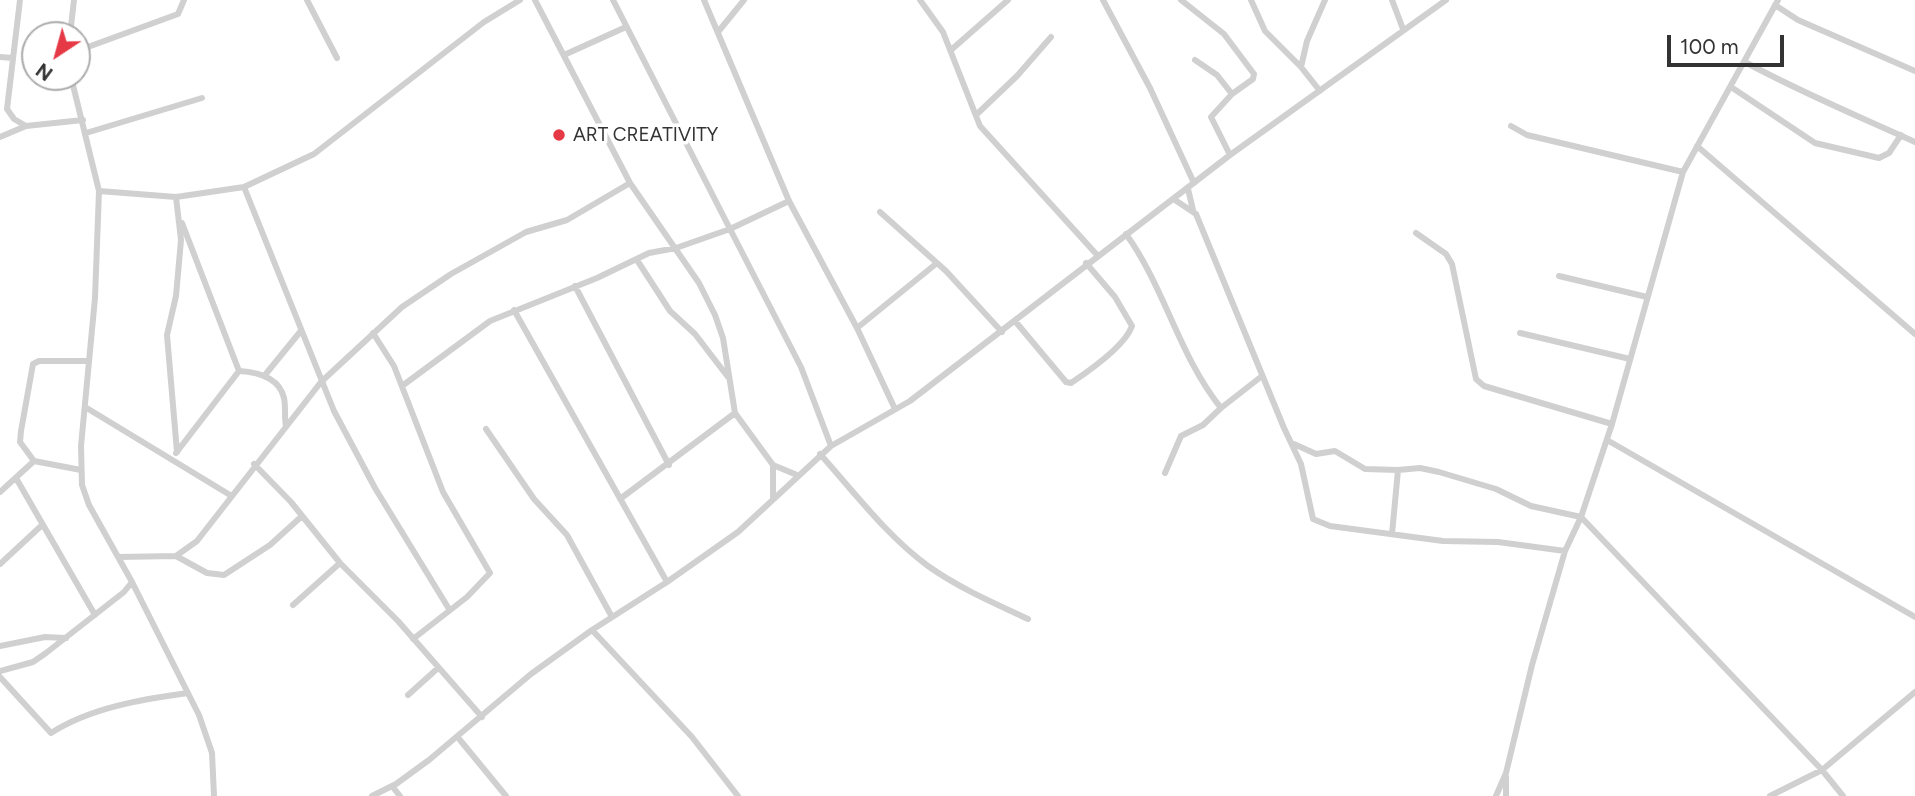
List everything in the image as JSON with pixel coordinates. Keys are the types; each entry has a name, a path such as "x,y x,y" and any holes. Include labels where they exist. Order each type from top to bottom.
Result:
{"street":[{"path":"20,0 7,109 13,119 26,126"},
{"path":"72,21 74,0"},
{"path":"91,46 178,14 184,0"},
{"path":"307,0 337,58"},
{"path":"99,191 176,197 244,187 314,154 484,22 520,0"},
{"path":"535,0 630,183 676,248 715,315 723,338 735,413 773,466 796,475"},
{"path":"613,0 802,367 831,446"},
{"path":"704,0 789,201 857,328 895,409"},
{"path":"719,32 744,0"},
{"path":"920,0 943,32 976,115 990,139 1007,152 1098,256"},
{"path":"951,50 1007,0"},
{"path":"1103,0 1150,88 1194,183"},
{"path":"1181,0 1224,34 1254,74 1253,79 1231,94 1215,111 1211,121 1230,155"},
{"path":"1251,0 1265,31 1301,66 1320,91"},
{"path":"1301,66 1307,41 1325,0"},
{"path":"1392,0 1403,29"},
{"path":"372,796 392,786 482,717 531,674 592,630 738,532 820,454 910,401 1002,332 1086,263 1175,200 1230,155 1446,0"},
{"path":"1496,796 1506,773 1532,665 1565,551 1581,517 1612,424 1683,172 1777,3 1798,20 1915,71"},
{"path":"564,55 626,27"},
{"path":"976,115 1017,76 1051,37"},
{"path":"0,57 13,58"},
{"path":"1195,60 1217,75 1231,94"},
{"path":"1745,62 1804,94 1856,114 1915,142"},
{"path":"1731,87 1815,143 1879,158 1889,153 1901,135"},
{"path":"75,91 99,191 97,265 81,470 85,497 132,582 208,737 214,796"},
{"path":"86,133 202,98"},
{"path":"0,136 26,126 83,120"},
{"path":"1511,126 1527,135 1683,172"},
{"path":"1697,146 1915,334"},
{"path":"176,556 205,534 230,495 321,382 402,307 451,274 526,232 567,220 630,183"},
{"path":"244,187 321,382 370,478 449,609"},
{"path":"1188,189 1193,209 1262,376 1294,444 1313,519 1330,526 1392,534 1565,551"},
{"path":"176,197 181,240 176,296 167,335 177,452"},
{"path":"1175,200 1193,209"},
{"path":"402,386 466,335 514,310 649,253 676,248 730,229 789,201"},
{"path":"880,212 937,263 1002,332"},
{"path":"180,219 239,372"},
{"path":"1416,233 1446,254 1452,264 1476,379 1484,386 1612,424"},
{"path":"1126,234 1159,288 1186,354 1221,408"},
{"path":"637,260 670,311 695,334 729,379"},
{"path":"857,328 937,263"},
{"path":"1015,321 1066,382 1071,383 1087,372 1125,340 1132,326 1115,297 1086,263"},
{"path":"1559,276 1647,298"},
{"path":"575,286 669,465"},
{"path":"514,310 667,582"},
{"path":"265,375 300,332"},
{"path":"373,333 386,351 402,386 443,492 489,569 489,577 484,582 413,639"},
{"path":"1520,333 1629,359"},
{"path":"81,470 34,461 20,442 33,364 39,361 89,361"},
{"path":"239,372 265,375 283,394 286,426"},
{"path":"174,460 177,452 239,372"},
{"path":"1165,472 1181,436 1203,425 1262,376"},
{"path":"85,407 230,495"},
{"path":"620,499 669,465 735,413"},
{"path":"486,429 534,499 567,535 612,617"},
{"path":"1607,440 1915,617"},
{"path":"1294,444 1317,454 1335,451 1365,469 1419,468 1440,472 1496,489 1531,506 1581,517 1822,770 1843,796"},
{"path":"820,454 902,544 928,566 957,584 1028,619"},
{"path":"0,492 34,461"},
{"path":"254,464 302,516 340,563 413,639 482,717"},
{"path":"773,466 773,499"},
{"path":"1392,534 1398,470"},
{"path":"16,478 41,526 95,615"},
{"path":"118,557 176,556 207,573 224,575 270,545 302,516"},
{"path":"0,564 41,526"},
{"path":"293,605 340,563"},
{"path":"0,671 33,662 95,615 132,582"},
{"path":"592,630 692,737 738,796"},
{"path":"0,646 45,637 65,638"},
{"path":"408,695 438,668"},
{"path":"0,677 51,733 69,722 106,710 146,699 188,693"},
{"path":"1770,796 1822,770 1915,692"},
{"path":"460,740 506,796"},
{"path":"1506,773 1506,796"},
{"path":"392,786 400,796"}],"place":[{"name":"ART CREATIVITY","path":"559,135"}]}
